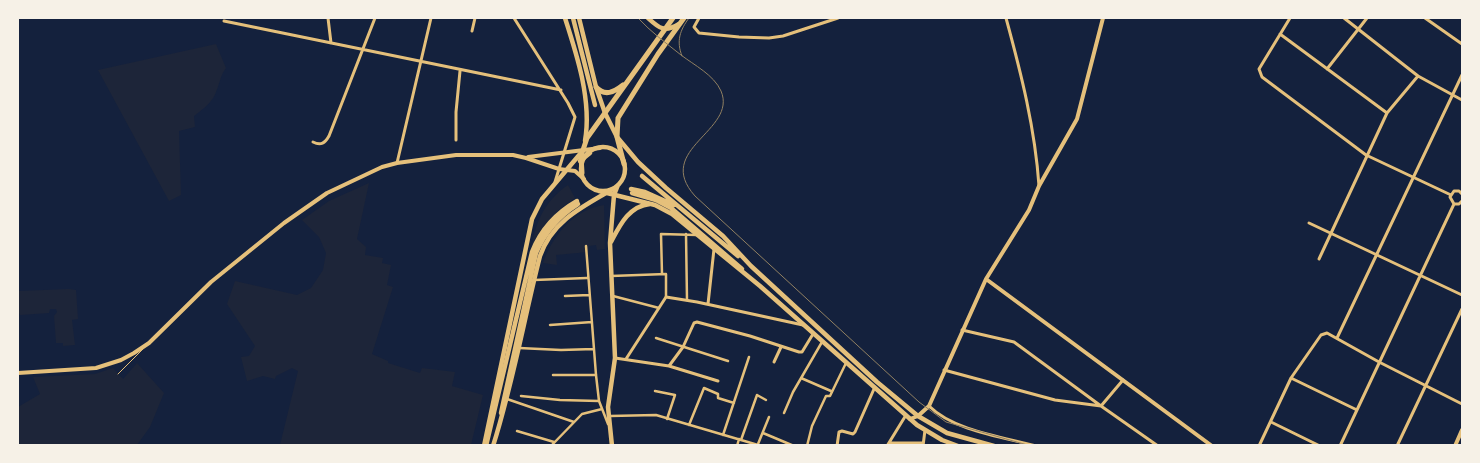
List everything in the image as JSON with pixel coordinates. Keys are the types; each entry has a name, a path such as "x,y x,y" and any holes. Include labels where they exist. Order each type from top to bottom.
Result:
{"highway":[{"path":"583,176 581,160 583,147 672,18"},
{"path":"624,164 617,137 619,115 658,54 684,18"},
{"path":"596,87 602,92 609,93 627,83"}],"main road":[{"path":"566,18 588,111 583,147 567,171"},
{"path":"574,18 595,105"},
{"path":"579,18 596,87 605,113 617,137 638,162 722,236 751,266"},
{"path":"648,18 664,29 671,28 680,23"},
{"path":"485,446 532,220 540,202 567,171 590,153 600,148 614,151 638,162"},
{"path":"612,446 608,407 615,358 610,243 614,195 624,176 624,164 620,156 614,151"},
{"path":"590,153 583,162 583,176 592,188 655,205 672,214 760,286"},
{"path":"642,176 751,266 877,382 918,416 947,433 994,446"},
{"path":"493,446 507,399 542,251 551,233 567,216 618,185"},
{"path":"600,191 613,189"},
{"path":"692,217 645,192 632,191 671,208 736,262 874,389 925,430 942,440 958,446"},
{"path":"592,201 614,195"},
{"path":"485,446 532,252 539,237 550,222 562,210 578,202 550,228 536,253 493,446"},
{"path":"610,243 625,218 631,212 642,206 655,205"}],"street":[{"path":"328,18 331,44"},
{"path":"313,142 324,143 329,136 375,18"},
{"path":"397,162 430,18"},
{"path":"472,31 476,18"},
{"path":"514,18 573,111 575,118 554,185"},
{"path":"699,18 694,27 698,33 756,38 783,36 838,18"},
{"path":"1006,18 1022,76 1033,134 1039,186"},
{"path":"888,444 908,417 918,416 929,406 986,278 1029,210 1039,186 1077,119 1102,18"},
{"path":"1290,18 1259,69 1262,77 1366,156 1451,195"},
{"path":"1344,18 1418,76 1462,100"},
{"path":"1327,69 1367,18"},
{"path":"1425,18 1448,36 1462,44"},
{"path":"224,21 460,71 560,90"},
{"path":"1280,34 1387,113"},
{"path":"456,140 456,112 460,71"},
{"path":"1319,260 1387,113 1418,76"},
{"path":"1337,338 1462,76"},
{"path":"526,158 564,153 583,147 600,148"},
{"path":"18,374 96,368 121,360 149,343 211,282 304,208 343,184 397,162 475,154 513,155 559,169 577,172 583,176"},
{"path":"1454,204 1450,200 1451,195 1454,191 1461,193 1462,185"},
{"path":"1454,204 1459,204 1462,201"},
{"path":"1340,446 1454,204"},
{"path":"1309,224 1462,295"},
{"path":"662,274 661,234 698,235"},
{"path":"686,234 687,300"},
{"path":"586,246 587,278 599,401 609,427"},
{"path":"708,304 714,249"},
{"path":"610,276 666,274 666,297 626,359"},
{"path":"534,280 587,278"},
{"path":"986,278 1212,446"},
{"path":"565,296 589,295"},
{"path":"612,296 660,308"},
{"path":"666,297 708,304 803,325"},
{"path":"1396,446 1462,309"},
{"path":"550,325 592,322"},
{"path":"669,366 682,347 694,323 697,322 802,352 814,334"},
{"path":"962,330 1014,342 1158,446"},
{"path":"1259,446 1272,422 1291,378 1321,335 1327,333 1462,404"},
{"path":"656,338 728,361"},
{"path":"784,413 792,392 822,342"},
{"path":"774,362 781,347"},
{"path":"519,348 594,349"},
{"path":"723,435 750,357"},
{"path":"615,358 669,366 718,381"},
{"path":"807,446 812,426 826,396 830,396 846,363"},
{"path":"944,370 1055,400 1101,406"},
{"path":"553,375 596,375"},
{"path":"801,378 832,391"},
{"path":"1291,378 1357,410"},
{"path":"1101,406 1123,380"},
{"path":"689,426 704,388 718,394 718,398 734,403"},
{"path":"837,446 839,432 854,433 874,389"},
{"path":"655,392 676,395 667,419"},
{"path":"737,446 757,394 766,400"},
{"path":"521,396 599,401"},
{"path":"507,399 574,422"},
{"path":"929,406 940,416 955,423 1037,446"},
{"path":"551,446 582,414 602,409"},
{"path":"608,416 656,415 758,445 769,417"},
{"path":"1272,422 1320,446"},
{"path":"888,444 923,444 925,430"},
{"path":"1455,446 1462,430"},
{"path":"517,431 554,442"},
{"path":"763,433 794,446"}],"lane":[{"path":"118,374 149,343"}],"shaded area":[{"path":"216,44 226,68 212,99 207,106 194,116 195,127 179,131 181,195 169,201 98,70"},
{"path":"369,183 357,239 366,247 365,255 383,258 382,263 391,265 387,285 393,287 372,354 388,361 388,363 420,373 422,368 455,372 452,386 483,395 471,445 280,445 298,371 292,368 276,376 275,379 263,376 247,381 241,357 249,356 255,346 227,304 235,281 297,295 311,288 323,270 326,253 319,237 302,220 329,201"},
{"path":"568,185 575,198 550,219 532,245 536,227 543,211 554,197"},
{"path":"604,205 605,249 597,250 596,245 589,246 588,252 556,255 557,265 543,263 552,243 566,225 583,212"},
{"path":"76,290 78,319 72,320 75,345 63,346 63,343 56,343 54,316 57,312 56,309 50,309 49,313 20,315 18,311 18,291"},
{"path":"137,363 164,393 150,427 137,445 18,445 18,407 40,394 33,377 95,374 113,368 123,379"}],"tram line":[{"path":"638,18 664,42 709,75 721,91 723,105 718,118 689,153 684,165 685,180 695,196 919,402 946,422 1031,446"},
{"path":"682,56 679,41 683,27 689,18"}]}
